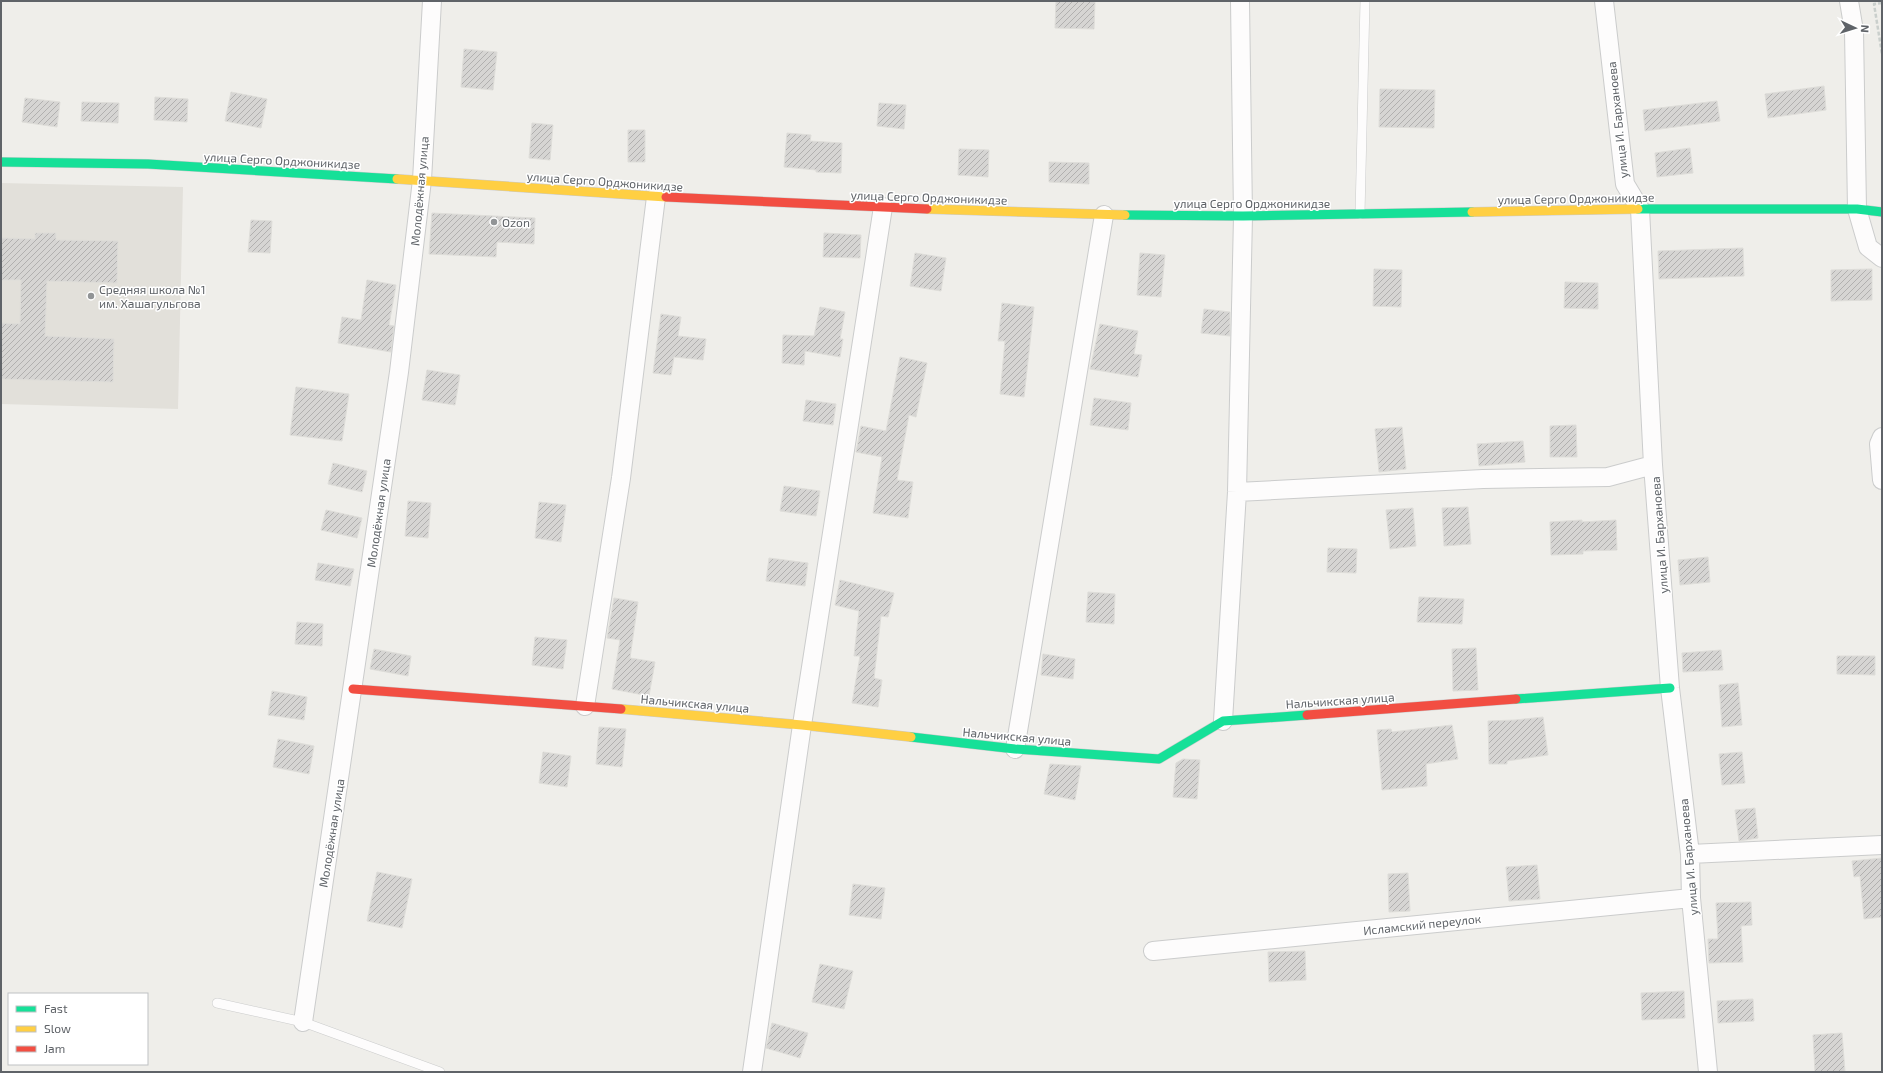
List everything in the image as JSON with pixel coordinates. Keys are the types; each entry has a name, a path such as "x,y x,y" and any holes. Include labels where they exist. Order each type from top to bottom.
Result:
{"street":[{"name":"Молодёжная улица","path":"303,1022 399,372 422,180 432,1"},
{"path":"1223,721 1237,492 1244,216 1240,1"},
{"name":"улица И. Барханоева","path":"1604,1 1625,184 1640,209 1653,465 1670,688 1690,854 1691,898 1708,1072"},
{"path":"1849,1 1854,31 1856,209 1868,247 1882,258"},
{"name":"улица Серго Орджоникидзе","path":"1,162 148,164 422,180 656,197 1104,215 1244,216 1640,209 1856,209 1882,212"},
{"path":"586,706 621,478 656,197"},
{"name":"улица Серго Орджоникидзе","path":"1856,209 1876,201"},
{"path":"752,1072 802,725 883,207"},
{"path":"1015,749 1104,215"},
{"path":"1882,437 1879,444 1882,480"},
{"path":"1237,492 1483,479 1608,477 1653,465"},
{"name":"Нальчикская улица","path":"353,689 586,706 802,725 1015,749 1159,759 1223,721 1670,688"},
{"path":"1690,854 1882,845"},
{"name":"Исламский переулок","path":"1153,951 1691,898"}],"lane":[{"path":"1360,214 1365,1"},
{"path":"217,1003 303,1022 440,1072"}],"path":[{"path":"1882,3 1874,4 1882,54"}],"shaded area":[{"name":"Средняя школа №1 им. Хашагульгова","path":"1,183 183,187 178,409 1,404"}],"building":[{"path":"1056,1 1095,1 1094,29 1055,28"},
{"path":"464,49 497,52 493,90 461,87"},
{"path":"1824,86 1826,110 1768,118 1765,94"},
{"path":"1380,89 1435,90 1434,128 1379,127"},
{"path":"231,92 267,99 261,128 225,121"},
{"path":"155,97 188,99 187,122 154,120"},
{"path":"25,98 60,102 57,127 22,122"},
{"path":"1717,101 1720,121 1645,131 1643,110"},
{"path":"82,102 119,103 118,123 81,121"},
{"path":"879,103 906,105 904,129 877,126"},
{"path":"532,123 553,125 550,160 529,158"},
{"path":"628,130 645,130 645,162 628,162"},
{"path":"787,133 811,135 810,141 842,143 841,173 816,172 816,170 784,167"},
{"path":"1690,148 1693,173 1657,177 1655,153"},
{"path":"959,149 989,150 988,177 958,175"},
{"path":"1049,162 1089,163 1089,184 1049,182"},
{"path":"432,213 535,218 534,244 497,242 496,257 429,254"},
{"path":"251,220 272,221 270,253 248,252"},
{"path":"35,233 56,233 56,240 118,241 117,283 47,281 45,336 114,339 113,382 1,379 1,323 20,324 21,280 1,280 1,238 35,239"},
{"path":"824,233 861,235 860,258 823,257"},
{"path":"1743,248 1744,276 1659,279 1658,251"},
{"path":"915,253 946,258 941,291 910,286"},
{"path":"1140,253 1165,255 1161,297 1137,295"},
{"path":"1374,269 1402,270 1401,307 1373,306"},
{"path":"1872,269 1872,300 1831,301 1831,270"},
{"path":"367,280 396,285 389,325 394,326 391,352 338,343 342,317 361,320"},
{"path":"1565,282 1598,283 1598,309 1564,308"},
{"path":"1002,303 1034,307 1024,397 1000,394 1005,341 998,341"},
{"path":"820,307 845,312 840,339 843,339 840,357 805,351 804,365 782,363 783,335 814,336"},
{"path":"1204,309 1230,312 1230,336 1201,333"},
{"path":"661,314 681,317 678,336 706,339 703,360 674,357 671,375 653,373"},
{"path":"1100,324 1138,331 1134,354 1142,355 1138,377 1090,369"},
{"path":"900,357 927,363 916,417 909,415 897,480 913,482 908,518 873,513 882,457 856,452 861,426 886,431"},
{"path":"427,370 460,375 455,405 422,400"},
{"path":"296,387 349,394 342,441 290,435"},
{"path":"1094,398 1131,403 1128,430 1090,425"},
{"path":"806,400 836,404 833,425 803,421"},
{"path":"1576,425 1577,457 1550,457 1550,426"},
{"path":"1402,427 1406,469 1379,472 1375,429"},
{"path":"1523,441 1525,462 1479,466 1477,444"},
{"path":"333,463 367,471 362,492 328,484"},
{"path":"784,486 820,491 816,516 780,511"},
{"path":"408,501 431,503 428,538 405,536"},
{"path":"539,502 566,505 561,542 535,538"},
{"path":"1468,507 1471,544 1444,546 1442,508"},
{"path":"1413,508 1416,546 1390,549 1386,510"},
{"path":"326,510 362,518 357,538 321,530"},
{"path":"1582,520 1582,522 1616,520 1617,550 1583,551 1583,554 1551,555 1550,522"},
{"path":"1328,548 1357,549 1356,573 1327,572"},
{"path":"1708,557 1710,582 1680,585 1678,560"},
{"path":"769,558 808,563 805,586 766,581"},
{"path":"318,563 354,569 350,586 315,580"},
{"path":"840,580 894,593 888,617 881,616 874,678 882,680 878,707 852,703 860,656 854,656 859,611 835,605"},
{"path":"1088,592 1115,594 1114,624 1086,622"},
{"path":"1419,597 1464,599 1462,624 1417,622"},
{"path":"614,598 638,602 630,658 655,662 649,696 612,689 620,640 607,638"},
{"path":"297,622 323,624 322,646 295,644"},
{"path":"535,637 567,640 563,669 532,665"},
{"path":"1476,648 1478,690 1453,691 1452,649"},
{"path":"374,649 411,656 408,676 370,669"},
{"path":"1721,650 1723,670 1683,672 1682,653"},
{"path":"1043,654 1075,659 1073,679 1041,675"},
{"path":"1837,656 1875,656 1875,675 1837,674"},
{"path":"1738,683 1742,725 1722,727 1719,685"},
{"path":"272,691 307,697 304,720 268,715"},
{"path":"1543,717 1548,755 1507,761 1507,764 1489,764 1488,721"},
{"path":"1452,725 1458,759 1426,764 1427,786 1382,790 1377,730 1391,729 1392,732"},
{"path":"599,727 626,729 622,767 596,764"},
{"path":"278,739 314,746 309,774 273,767"},
{"path":"543,752 571,756 567,787 539,783"},
{"path":"1742,752 1745,783 1722,785 1719,754"},
{"path":"1183,759 1200,760 1197,799 1173,797 1176,763"},
{"path":"1050,764 1081,766 1075,800 1044,794"},
{"path":"1755,808 1758,838 1739,841 1735,810"},
{"path":"1882,858 1882,917 1864,919 1860,876 1854,877 1852,861"},
{"path":"1537,865 1540,899 1509,901 1506,867"},
{"path":"377,872 412,879 402,928 367,921"},
{"path":"1408,873 1410,911 1389,912 1388,874"},
{"path":"853,884 885,888 881,919 849,915"},
{"path":"1751,902 1752,925 1741,926 1743,962 1709,963 1708,939 1718,939 1716,903"},
{"path":"1305,951 1306,980 1269,982 1268,952"},
{"path":"820,964 853,971 844,1009 812,1002"},
{"path":"1684,991 1685,1018 1642,1020 1641,993"},
{"path":"1753,999 1754,1021 1718,1023 1717,1001"},
{"path":"772,1023 808,1033 800,1058 766,1048"},
{"path":"1842,1033 1845,1072 1815,1072 1813,1035"}],"traffic: fast":[{"path":"1,162 148,164 397,179"},
{"path":"1638,209 1857,209 1882,212"},
{"path":"1125,215 1243,216 1472,212"},
{"path":"1516,699 1670,688"},
{"path":"911,737 1015,749 1159,759 1223,721 1307,715"}],"traffic: slow":[{"path":"397,179 666,197"},
{"path":"927,209 1125,215"},
{"path":"1472,212 1638,209"},
{"path":"621,709 802,725 911,737"}],"traffic: jam":[{"path":"666,197 927,209"},
{"path":"353,689 621,709"},
{"path":"1307,715 1516,699"}],"place":[{"name":"Ozon","path":"494,222"},
{"name":"Средняя школа №1 им. Хашагульгова","path":"91,296"}]}
